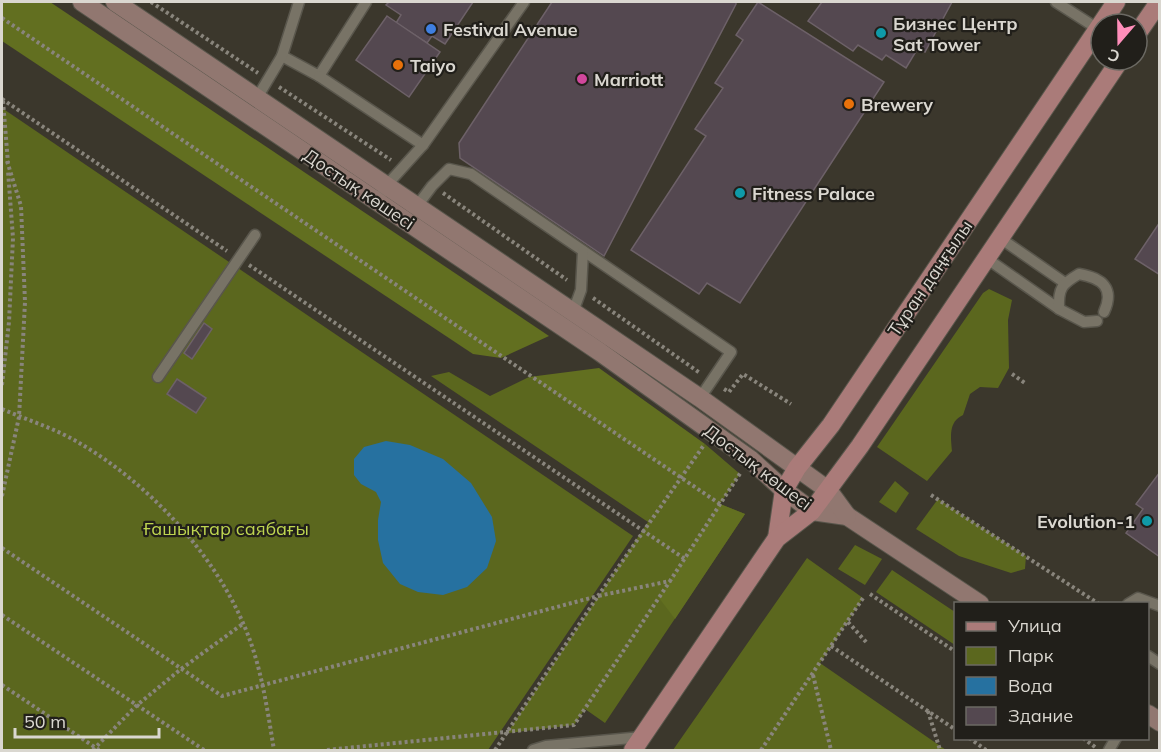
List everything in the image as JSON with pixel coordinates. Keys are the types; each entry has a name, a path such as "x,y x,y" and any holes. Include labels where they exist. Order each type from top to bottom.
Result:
{"main road":[{"path":"1149,17 1159,2"},
{"path":"1149,29 1160,18"},
{"name":"Тұран даңғылы","path":"777,537 784,490 831,425 1089,42"},
{"name":"Тұран даңғылы","path":"638,744 777,537 812,511 828,490 1112,72"}],"street":[{"name":"Достық көшесі","path":"82,2 381,193 417,207 700,398 798,468 828,490 847,516"},
{"name":"Достық көшесі","path":"115,2 257,98 381,193 750,459 784,490 812,511 847,516"},
{"path":"847,516 978,602"}],"lane":[{"path":"257,98 282,56 299,2"},
{"path":"319,76 366,2"},
{"path":"381,193 423,145 524,2"},
{"path":"1056,2 1089,23"},
{"path":"282,56 319,76 423,145"},
{"path":"417,207 432,186 449,169 471,174 731,352 700,398"},
{"path":"158,377 255,235"},
{"path":"1000,238 1065,283"},
{"path":"573,312 581,290 583,251"},
{"path":"986,258 1059,309 1084,322 1101,317 1108,304 1109,294 1106,285 1089,276 1079,274 1065,283 1059,296 1059,309"},
{"path":"1130,602 1138,598 1149,602"},
{"path":"533,750 546,746 638,744"}],"path":[{"path":"151,2 403,168"},
{"path":"2,18 720,504"},
{"path":"2,101 14,238 9,322 2,385"},
{"path":"2,101 685,559"},
{"path":"2,496 19,417 25,302 21,206 7,160"},
{"path":"432,186 729,392 743,374 790,405"},
{"path":"1012,374 1025,383"},
{"path":"2,409 80,443 136,482 185,531 225,587 244,623 264,686 274,750"},
{"path":"495,750 643,529 705,444"},
{"path":"327,750 574,725 743,469"},
{"path":"931,495 1097,602"},
{"path":"2,548 222,696 598,596 670,581"},
{"path":"870,594 954,651"},
{"path":"761,750 863,598"},
{"path":"2,615 204,750"},
{"path":"848,622 867,643"},
{"path":"2,686 95,750 136,705 244,623"},
{"path":"831,646 954,729"},
{"path":"812,675 831,750"},
{"path":"927,711 940,750"},
{"path":"972,740 986,750"},
{"path":"1086,740 1101,750"}],"green space":[{"path":"2,2 50,2 549,336 501,358 473,354 2,41"},
{"name":"Ғашықтар саябағы","path":"2,108 633,536 488,750 2,750"},
{"path":"989,289 1012,300 1008,320 1009,368 998,388 980,387 970,394 963,415 953,426 952,451 927,481 877,447 983,293"},
{"path":"599,368 705,444 681,478 529,377"},
{"path":"449,372 490,396 529,377 681,477 705,444 740,474 720,504 745,514 605,723 585,709 574,725 507,733 648,522 431,376"},
{"path":"895,481 909,493 896,513 879,502"},
{"path":"938,499 1026,556 1025,569 1011,573 959,556 916,529"},
{"path":"720,504 745,514 675,619 659,598"},
{"path":"855,545 882,559 865,585 838,569"},
{"path":"807,558 863,598 820,663 946,750 673,750"},
{"path":"892,570 954,611 954,644 876,592"}],"water":[{"path":"386,441 410,445 443,459 471,483 492,517 496,541 487,568 467,587 443,595 418,592 400,584 383,563 378,540 381,502 376,492 361,484 354,475 354,459 364,447"}],"building":[{"name":"Festival Avenue","path":"389,2 473,2 445,44 432,36 427,43 396,23 401,15 386,5"},
{"path":"552,2 736,2 604,256 460,158 459,143"},
{"name":"Fitness Palace","path":"758,2 884,82 740,303 707,283 699,294 631,250 706,136 695,129 723,88 715,83 743,40 736,35"},
{"name":"Бизнес Центр Sat Tower","path":"822,2 952,2 925,52 918,48 906,68 886,55 882,60 858,45 853,51 808,21"},
{"path":"387,16 440,52 409,97 356,60"},
{"path":"1160,222 1160,275 1135,259"},
{"path":"204,323 212,329 192,359 184,353"},
{"path":"177,379 206,398 196,413 167,394"},
{"name":"Evolution-1","path":"1160,472 1160,557 1126,533 1143,509 1136,504"}],"place":[{"name":"Festival Avenue","path":"431,29"},
{"name":"Бизнес Центр Sat Tower","path":"881,33"},
{"name":"Taiyo","path":"398,65"},
{"name":"Marriott","path":"582,79"},
{"name":"Brewery","path":"849,104"},
{"name":"Fitness Palace","path":"740,193"},
{"name":"Evolution-1","path":"1147,521"}]}
